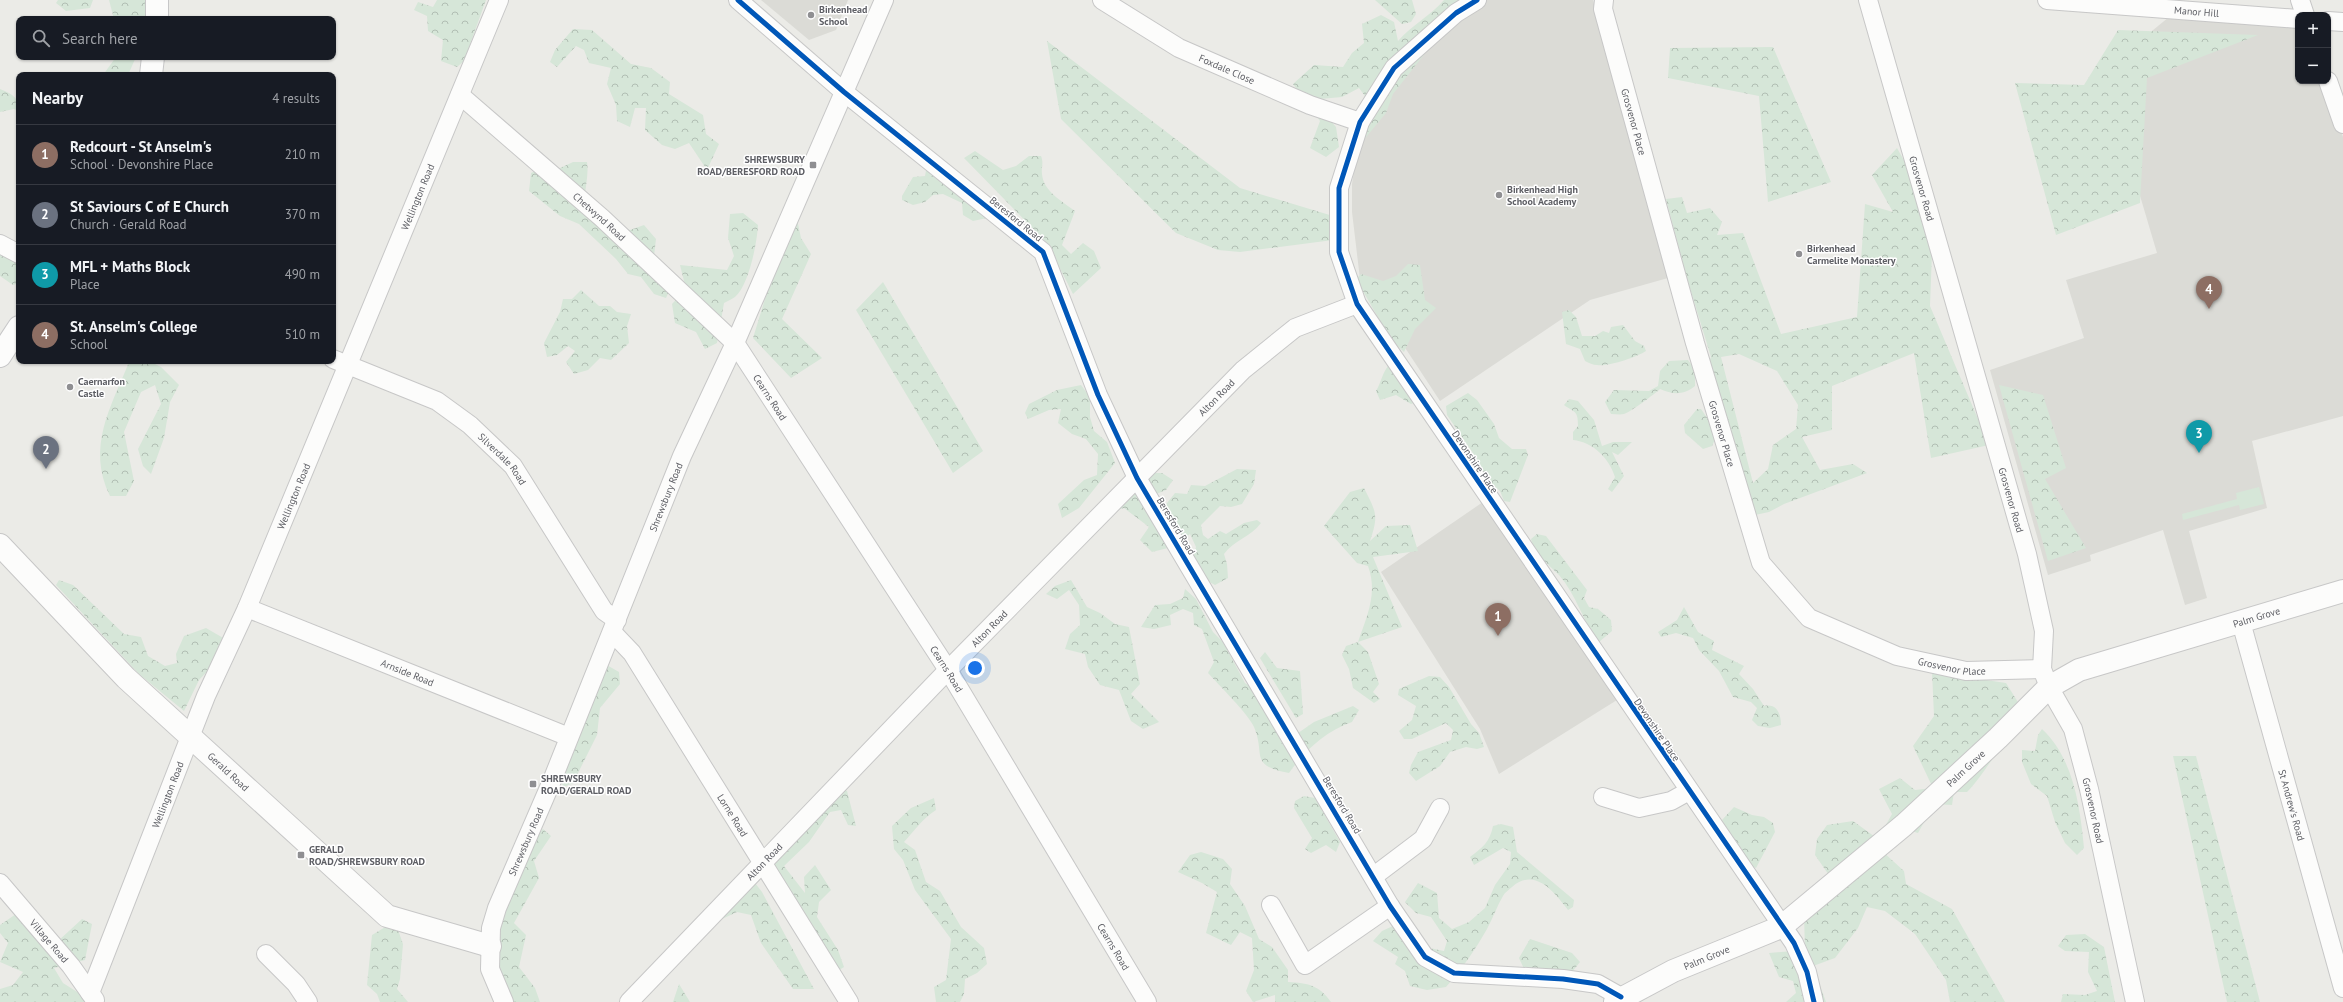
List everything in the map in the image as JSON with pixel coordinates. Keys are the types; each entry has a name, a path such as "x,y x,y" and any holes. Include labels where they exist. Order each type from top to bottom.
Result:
{"street":[{"path":"157,0 157,16"},
{"name":"Wellington Road","path":"93,998 206,696 247,608 341,362 460,95 499,0"},
{"name":"Beresford Road","path":"738,0 844,92 1043,252 1098,395 1137,478 1374,876 1390,906 1425,958 1454,973 1563,979 1598,984 1618,1000"},
{"name":"Shrewsbury Road","path":"504,1002 490,968 491,928 497,908 569,737 682,456 736,343 884,0"},
{"name":"Foxdale Close","path":"1102,0 1179,48 1310,105 1360,122"},
{"name":"Devonshire Place","path":"1477,0 1456,13 1394,68 1360,122 1339,188 1338,252 1357,304 1781,927 1794,943 1807,972 1814,1002"},
{"name":"Grosvenor Place","path":"1604,0 1603,9 1695,343 1761,563 1809,618 1897,656 1966,670 2046,678"},
{"name":"Grosvenor Road","path":"1868,0 2027,554 2044,631 2046,678 2073,729 2089,789 2135,1002"},
{"name":"Manor Hill","path":"2047,0 2295,19"},
{"path":"2300,0 2304,12"},
{"path":"2331,21 2343,22"},
{"path":"151,72 153,60"},
{"path":"2329,84 2343,124"},
{"name":"Chetwynd Road","path":"460,95 602,218 736,343"},
{"path":"0,244 16,252"},
{"name":"Alton Road","path":"629,1002 762,861 1243,370 1295,328 1357,304"},
{"path":"0,356 16,332"},
{"name":"Cearns Road","path":"736,343 948,670 1147,1002"},
{"name":"Silverdale Road","path":"341,362 437,401 470,425 498,449 514,466 614,626"},
{"name":"Gerald Road","path":"0,545 126,678 387,916 490,946"},
{"name":"Palm Grove","path":"1618,1000 1673,971 1781,927 1904,825 1998,738 2046,678 2079,670 2343,591"},
{"name":"Arnside Road","path":"247,608 569,737"},
{"name":"St Andrew's Road","path":"2241,622 2343,988"},
{"name":"Lorne Road","path":"614,626 849,1002"},
{"path":"1603,797 1639,808 1671,801 1689,791"},
{"path":"1374,876 1423,839 1440,808"},
{"name":"Village Road","path":"0,883 71,966 93,998"},
{"path":"1270,905 1305,965 1390,906"},
{"path":"266,954 296,984 308,1002"}],"shaded area":[{"name":"Birkenhead School","path":"761,0 848,0 836,30 809,40"},
{"name":"Birkenhead High School Academy","path":"1463,0 1593,0 1668,278 1590,300 1440,401 1360,279 1352,212 1352,184 1358,145 1373,100"},
{"path":"2169,17 2295,23 2295,84 2324,84 2343,137 2343,416 2252,441 2267,508 2189,531 2207,598 2185,605 2163,530 2090,555 2091,561 2048,575 1990,370 2084,338 2066,280 2157,253 2103,71"},
{"path":"1483,502 1617,700 1499,774 1480,729 1381,572"}],"green space":[{"path":"58,0 93,0 90,8 66,11 56,3"},
{"path":"109,0 149,0 146,16 113,16"},
{"path":"437,0 486,0 464,61 457,67 441,61 443,40 428,31 427,16 414,10 418,2 433,7"},
{"path":"1375,0 1412,0 1416,14 1411,22 1402,24"},
{"path":"1444,0 1478,0 1434,42 1393,94 1386,113 1362,142 1354,128 1365,96 1359,88 1342,97 1320,99 1330,120 1336,127 1339,147 1326,157 1310,148 1320,121 1293,84 1314,65 1343,67 1352,53 1364,43 1362,24 1381,15 1394,22 1398,41"},
{"path":"573,29 592,30 631,64 651,68 670,82 669,94 703,115 706,134 719,144 707,170 689,143 675,149 662,145 645,130 646,108 635,108 630,127 617,121 616,105 607,84 611,68 589,63 584,50 576,46 557,67 550,62 555,50"},
{"path":"2118,30 2258,35 2147,78 2140,203 2056,235 2015,83 2084,85"},
{"path":"1047,41 1240,188 1333,216 1333,240 1240,252 1218,250 1176,233 1061,119"},
{"path":"1773,47 1831,182 1768,202 1759,96 1668,78 1670,48"},
{"path":"114,60 135,60 129,72 105,72"},
{"path":"0,89 16,99 16,110 0,112"},
{"path":"1897,148 1906,164 1932,253 1930,306 1989,445 1931,458 1914,353 1832,386 1832,430 1802,437 1820,470 1853,464 1867,473 1784,504 1769,512 1755,515 1706,366 1711,357 1686,275 1666,199 1682,197 1687,213 1710,208 1722,222 1717,235 1743,233 1781,334 1857,317 1865,204 1893,212 1872,175","holes":["1739,354 1777,371 1798,405 1796,429 1773,445 1768,469 1753,483 1721,357"]},
{"path":"975,151 1003,170 1016,166 1029,156 1041,156 1043,180 1046,186 1054,196 1075,211 1062,245 1071,254 1083,243 1094,251 1101,268 1073,294 1047,243 964,158"},
{"path":"573,162 587,162 588,171 585,199 619,228 630,230 644,225 656,239 654,256 675,278 666,298 654,294 641,277 628,274 616,259 579,224 560,216 529,191 531,173 547,166 556,170"},
{"path":"927,165 987,218 973,221 963,215 962,203 943,194 933,195 925,202 913,205 902,200 902,196 913,177 925,176"},
{"path":"743,213 758,225 756,242 748,274 740,291 735,297 724,303 717,343 705,349 696,332 675,323 672,304 686,289 680,265 727,270 734,256 728,238 730,214"},
{"path":"797,219 801,238 811,254 782,319 822,358 791,378 753,338 776,263"},
{"path":"0,248 16,250 16,284 13,285 0,276"},
{"path":"1408,264 1420,265 1425,300 1436,308 1415,329 1404,352 1391,340 1356,279 1361,274 1383,281 1396,276"},
{"path":"883,282 983,451 953,473 856,310"},
{"path":"581,290 599,306 610,306 617,312 631,314 627,326 629,343 611,360 600,358 588,370 574,374 566,362 575,351 568,346 557,355 547,357 544,343 560,312 563,299 572,299"},
{"path":"1569,310 1576,317 1582,336 1595,336 1603,331 1609,333 1611,327 1623,325 1635,341 1644,346 1646,351 1629,359 1615,363 1596,365 1585,361 1580,349 1566,344 1562,312"},
{"path":"1688,360 1695,369 1695,386 1691,389 1674,393 1660,389 1627,413 1611,414 1605,402 1614,390 1649,391 1658,386 1660,371 1669,361"},
{"path":"128,364 155,364 161,367 179,385 170,402 164,438 151,474 143,466 138,449 161,404 155,385 141,392 124,432 134,481 126,496 110,496 103,478 100,461 104,428 115,395"},
{"path":"1390,364 1416,402 1411,404 1396,395 1380,400 1376,391"},
{"path":"1081,385 1090,397 1090,417 1094,431 1107,442 1115,463 1079,508 1062,518 1058,504 1084,480 1097,475 1098,454 1086,439 1072,434 1058,423 1061,409 1049,410 1028,419 1025,413 1029,404 1057,390"},
{"path":"1999,385 2043,395 2066,468 2045,479 2086,548 2048,561"},
{"path":"1468,393 1477,400 1494,424 1499,438 1512,449 1526,449 1528,455 1510,502 1504,501 1500,491 1485,477 1477,459 1447,415 1446,406"},
{"path":"1569,399 1578,401 1594,420 1602,446 1613,442 1632,442 1618,455 1612,452 1624,476 1612,492 1608,489 1615,477 1609,463 1599,452 1587,444 1573,440 1573,432 1578,426 1578,421 1575,412 1564,405"},
{"path":"1697,409 1701,409 1712,425 1716,437 1712,446 1703,449 1685,433 1684,425"},
{"path":"1237,469 1256,470 1254,484 1242,504 1231,507 1220,506 1201,525 1203,535 1208,539 1220,531 1226,534 1244,523 1257,520 1261,523 1252,532 1228,549 1224,554 1227,564 1228,578 1215,585 1202,578 1192,558 1196,547 1190,534 1176,546 1152,552 1140,540 1149,527 1124,508 1113,511 1148,473 1162,473 1173,480 1166,490 1154,495 1153,521 1175,493 1187,494 1191,485 1205,486"},
{"path":"2259,487 2264,504 2240,510 2239,505 2183,520 2182,514 2237,499 2236,493"},
{"path":"1364,488 1374,508 1375,514 1375,525 1370,541 1386,526 1410,525 1418,551 1373,557 1402,627 1358,642 1368,614 1372,595 1371,576 1368,566 1357,563 1324,526 1350,492"},
{"path":"1537,534 1546,536 1587,590 1584,598 1589,607 1598,609 1611,620 1612,631 1599,642 1588,626 1575,599 1565,583 1559,575 1542,559 1533,545 1531,539"},
{"path":"59,580 73,585 124,634 141,637 148,656 165,666 177,663 176,654 184,636 206,628 225,639 217,661 199,680 184,711 139,674 56,585"},
{"path":"1071,580 1087,607 1100,613 1115,624 1129,627 1140,684 1131,694 1159,722 1143,729 1131,721 1119,690 1100,685 1088,667 1085,654 1065,649 1070,634 1080,625 1079,605 1069,590 1057,599 1046,594 1055,586"},
{"path":"1185,589 1196,599 1213,632 1223,642 1245,683 1257,691 1288,740 1314,722 1353,706 1359,710 1352,722 1333,731 1316,743 1289,773 1276,770 1268,766 1261,758 1257,737 1251,722 1208,673 1214,662 1202,629 1194,625 1193,613 1183,609 1170,615 1171,625 1154,629 1141,627 1155,605 1170,604 1183,598"},
{"path":"1684,607 1698,632 1714,641 1712,650 1744,666 1739,674 1753,689 1764,706 1772,706 1777,710 1781,725 1770,728 1758,726 1752,720 1757,708 1751,702 1733,697 1719,671 1699,650 1693,638 1676,633 1661,637 1658,632 1677,620"},
{"path":"1358,642 1368,652 1379,684 1373,692 1380,699 1374,703 1353,688 1349,669 1342,655 1346,646"},
{"path":"1265,652 1277,668 1300,671 1303,714 1296,718 1260,658"},
{"path":"605,664 619,672 620,684 600,708 597,735 573,783 564,787 557,777"},
{"path":"1932,672 2006,683 2026,715 2016,732 1994,757 1967,792 1954,792 1952,805 1934,804 1918,833 1908,830 1882,851 1904,871 1906,884 1952,909 2005,1002 1950,1002 1946,980 1915,934 1885,911 1867,907 1858,928 1835,958 1813,966 1826,1002 1786,1002 1796,993 1793,981 1779,977 1769,953 1805,950 1804,915 1831,878 1815,855 1817,839 1827,825 1853,821 1878,839 1892,814 1879,789 1900,778 1915,790 1933,788 1913,746 1934,716"},
{"path":"1429,676 1440,677 1449,687 1471,724 1479,733 1484,747 1477,749 1466,747 1450,752 1440,766 1416,781 1409,773 1411,765 1418,752 1451,740 1453,730 1446,723 1412,739 1404,739 1399,731 1412,720 1416,706 1398,695 1399,689"},
{"path":"2042,729 2062,754 2074,784 2084,848 2077,855 2065,843 2055,822 2047,796 2031,784 2022,762 2022,750 2035,751 2038,735"},
{"path":"2173,756 2196,756 2260,1002 2227,1002"},
{"path":"839,787 847,791 856,826 848,825 841,810 830,812 809,842 784,866 805,893 804,877 815,865 831,890 819,902 817,917 838,950 844,967 836,972 769,863"},
{"path":"1304,796 1315,798 1340,842 1336,852 1326,845 1311,853 1305,849 1312,838 1294,808 1295,801"},
{"path":"934,798 936,810 923,820 904,842 915,850 926,882 940,891 961,927 984,948 987,964 977,973 965,979 964,994 960,1002 936,1002 934,987 946,980 951,939 915,890 903,860 894,849 892,826 911,808"},
{"path":"1734,807 1752,815 1764,817 1773,823 1775,832 1756,868 1747,864 1722,820"},
{"path":"1501,824 1513,827 1517,852 1574,900 1573,907 1568,910 1557,896 1543,884 1528,880 1520,882 1506,892 1478,944 1446,987 1427,990 1410,986 1405,971 1395,964 1398,957 1373,941 1382,931 1393,926 1429,948 1444,951 1447,941 1431,917 1416,913 1405,902 1418,883 1437,893 1439,918 1452,929 1469,922 1485,908 1495,885 1510,864 1511,852 1503,848 1474,865 1470,857 1488,840 1493,826"},
{"path":"543,829 551,836 534,861 539,878 514,923 526,935 519,967 535,988 540,1002 511,1002 501,987 494,939 514,859"},
{"path":"1201,852 1223,859 1232,869 1230,884 1245,906 1259,939 1272,947 1288,970 1288,982 1307,984 1317,988 1327,996 1331,1002 1275,1002 1275,995 1253,1002 1246,991 1254,970 1252,938 1240,932 1231,945 1206,933 1217,892 1178,872 1190,855"},
{"path":"752,879 762,892 814,989 793,989 761,943 751,915 737,912 722,919 717,916"},
{"path":"16,914 57,942 82,919 92,924 85,960 54,968 63,983 82,995 86,1002 0,1002 0,989 13,985 23,972 0,962 8,943 0,933 0,925"},
{"path":"387,926 397,927 403,944 400,979 397,989 408,1002 380,1002 377,994 367,985 372,935"},
{"path":"2085,934 2104,947 2115,1002 2061,1002 2063,994 2085,995 2097,991 2088,972 2089,952 2065,951 2058,946 2066,935"},
{"path":"1530,939 1572,953 1580,962 1568,977 1525,971 1519,958"},
{"path":"679,984 690,1002 673,1002"}],"cycle path":[{"path":"738,0 844,92 1043,252 1098,395 1137,478 1390,906 1425,957 1454,973 1563,979 1598,984 1621,997"},
{"path":"1477,0 1456,13 1394,68 1360,122 1339,188 1339,252 1357,304 1794,943 1807,972 1814,1002"}],"place":[{"name":"Birkenhead School","path":"811,15"},
{"name":"SHREWSBURY ROAD/BERESFORD ROAD","path":"813,165"},
{"name":"Birkenhead High School Academy","path":"1499,195"},
{"name":"Birkenhead Carmelite Monastery","path":"1799,254"},
{"name":"St. Anselm's College","path":"2209,309"},
{"name":"Caernarfon Castle","path":"70,387"},
{"name":"MFL + Maths Block","path":"2199,453"},
{"name":"St Saviours C of E Church","path":"46,469"},
{"name":"Redcourt - St Anselm's","path":"1498,636"},
{"name":"SHREWSBURY ROAD/GERALD ROAD","path":"533,784"},
{"name":"GERALD ROAD/SHREWSBURY ROAD","path":"301,855"}]}
